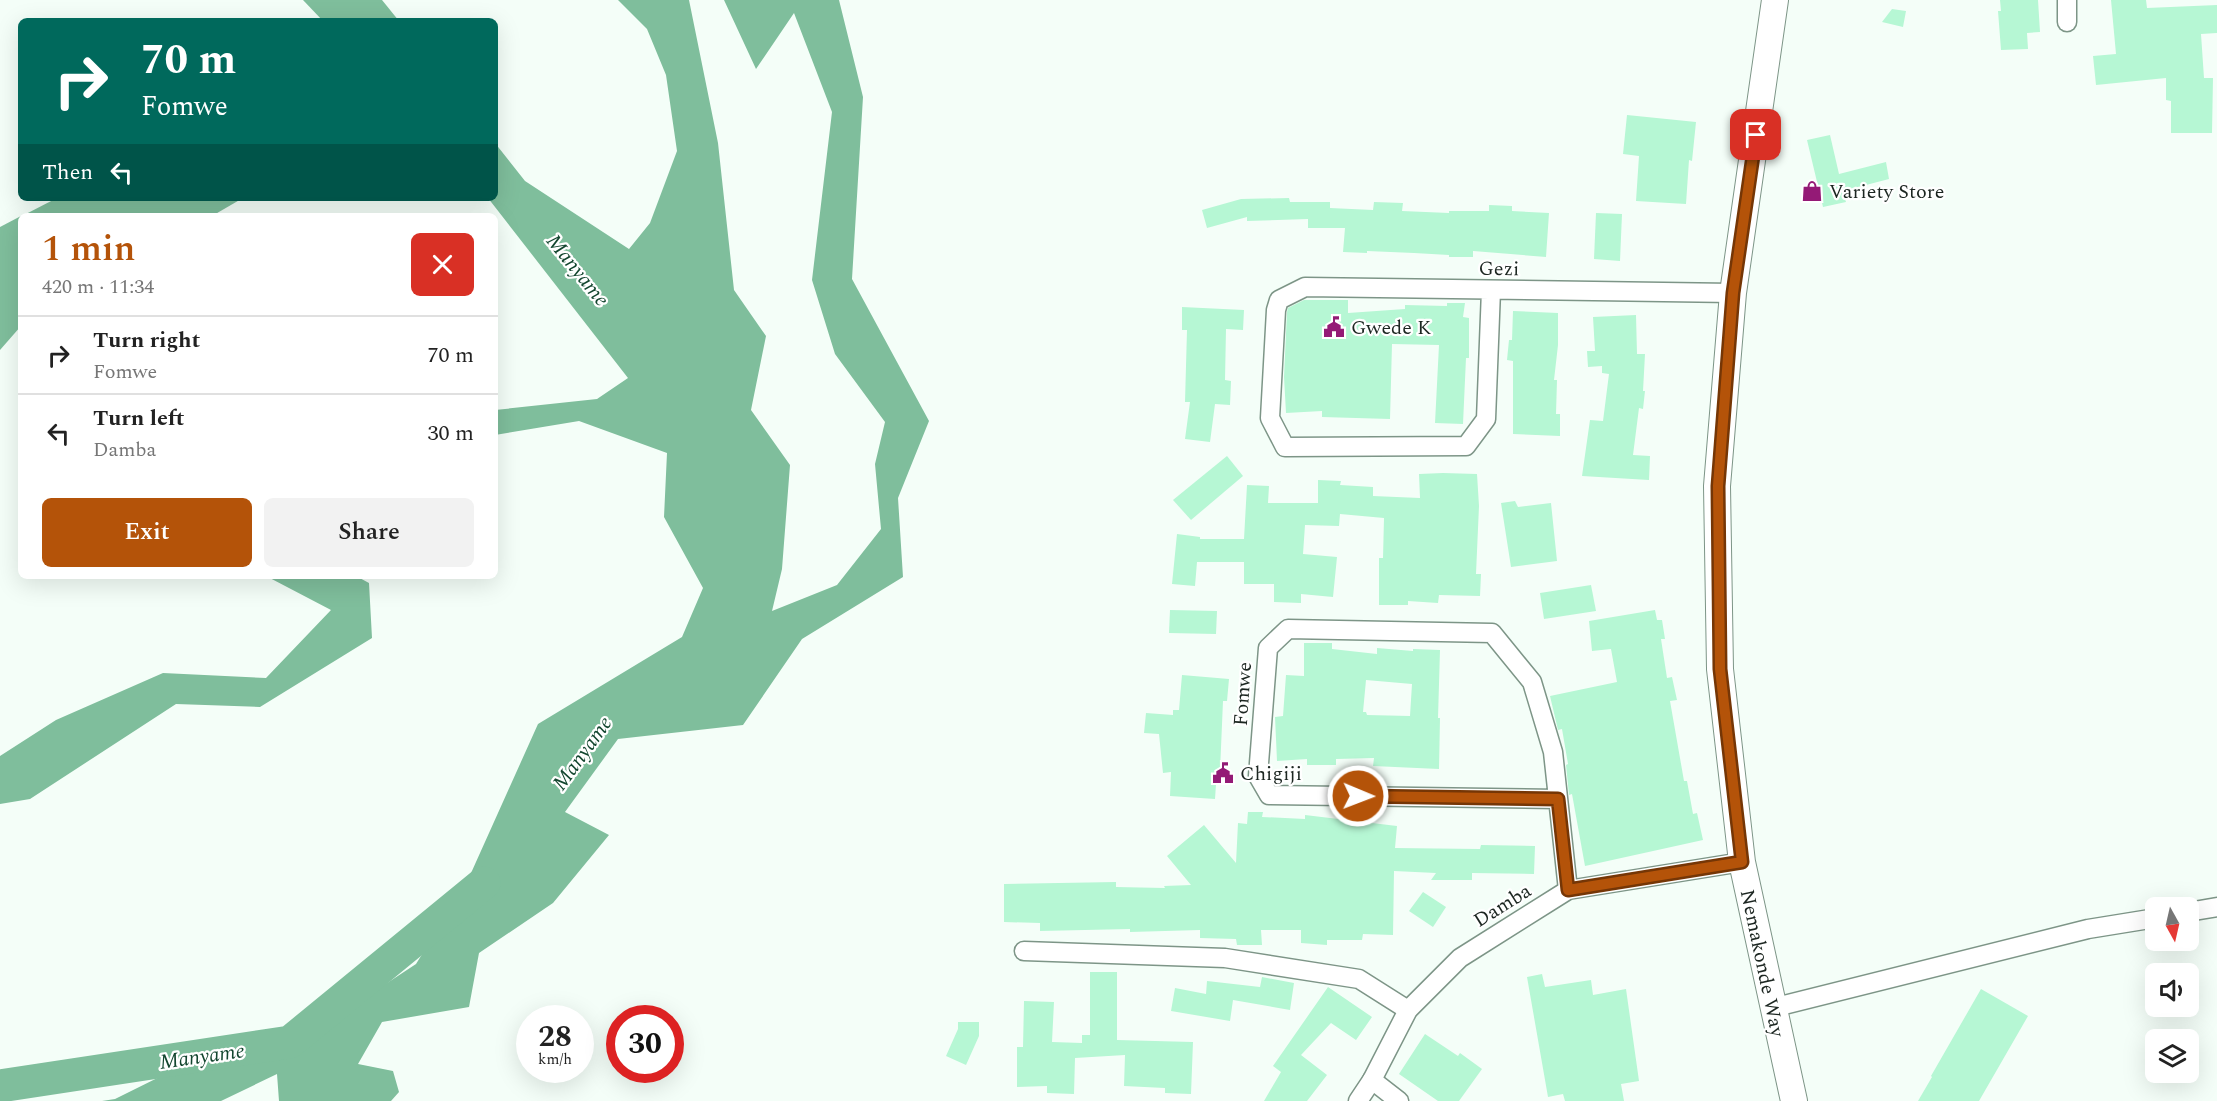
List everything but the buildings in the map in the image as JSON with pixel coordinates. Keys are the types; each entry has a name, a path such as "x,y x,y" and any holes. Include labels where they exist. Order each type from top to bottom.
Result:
{"street":[{"name":"Nemakonde Way","path":"1775,0 1733,293 1718,486 1720,669 1742,862 1794,1101"},
{"path":"2067,0 2067,21"},
{"name":"Gezi","path":"1491,290 1486,419 1466,446 1285,447 1270,418 1276,310 1279,300 1305,287 1733,293"},
{"name":"Fomwe","path":"1558,799 1269,795 1258,777 1268,648 1288,629 1492,633 1532,682 1553,752 1568,890"},
{"name":"Damba","path":"1358,1101 1372,1080 1408,1010 1460,958 1568,890 1742,862"},
{"path":"2199,910 2217,907"},
{"path":"1772,1008 2088,929 2145,920"},
{"path":"1024,951 1236,960 1359,979 1408,1010"},
{"path":"1372,1080 1400,1101"}],"water":[{"path":"303,0 382,0 397,18 320,18"},
{"path":"618,0 689,0 718,143 734,290 766,336 751,410 790,465 782,569 772,611 837,585 881,529 875,464 885,422 835,354 812,280 832,112 794,13 756,69 724,0 839,0 863,97 852,279 929,421 898,498 903,577 802,639 743,725 618,739 565,812 609,835 553,903 479,953 469,1007 382,1022 358,1064 393,1071 399,1092 391,1101 279,1101 277,1074 221,1101 102,1101 115,1099 226,1044 287,1049 416,964 467,882 538,724 682,637 703,588 664,517 667,453 579,421 498,434 498,410 597,399 628,378 490,201 498,201 498,147 525,181 629,249 650,223 677,151 666,75 647,29"},
{"path":"51,201 238,201 217,213 28,213"},
{"path":"18,218 18,329 0,350 0,227"},
{"path":"272,579 362,579 369,583 372,638 260,707 176,704 30,799 0,804 0,756 56,720 163,673 266,678 331,610"}],"waterway":[{"name":"Manyame","path":"0,1086 290,1042 484,883"}],"place":[{"name":"Variety Store","path":"1812,191"},
{"name":"Gwede K","path":"1334,327"},
{"name":"Chigiji","path":"1223,773"}],"route":[{"path":"1358,796 1558,799 1568,890 1742,862 1720,669 1718,486 1733,293 1756,135"}]}
